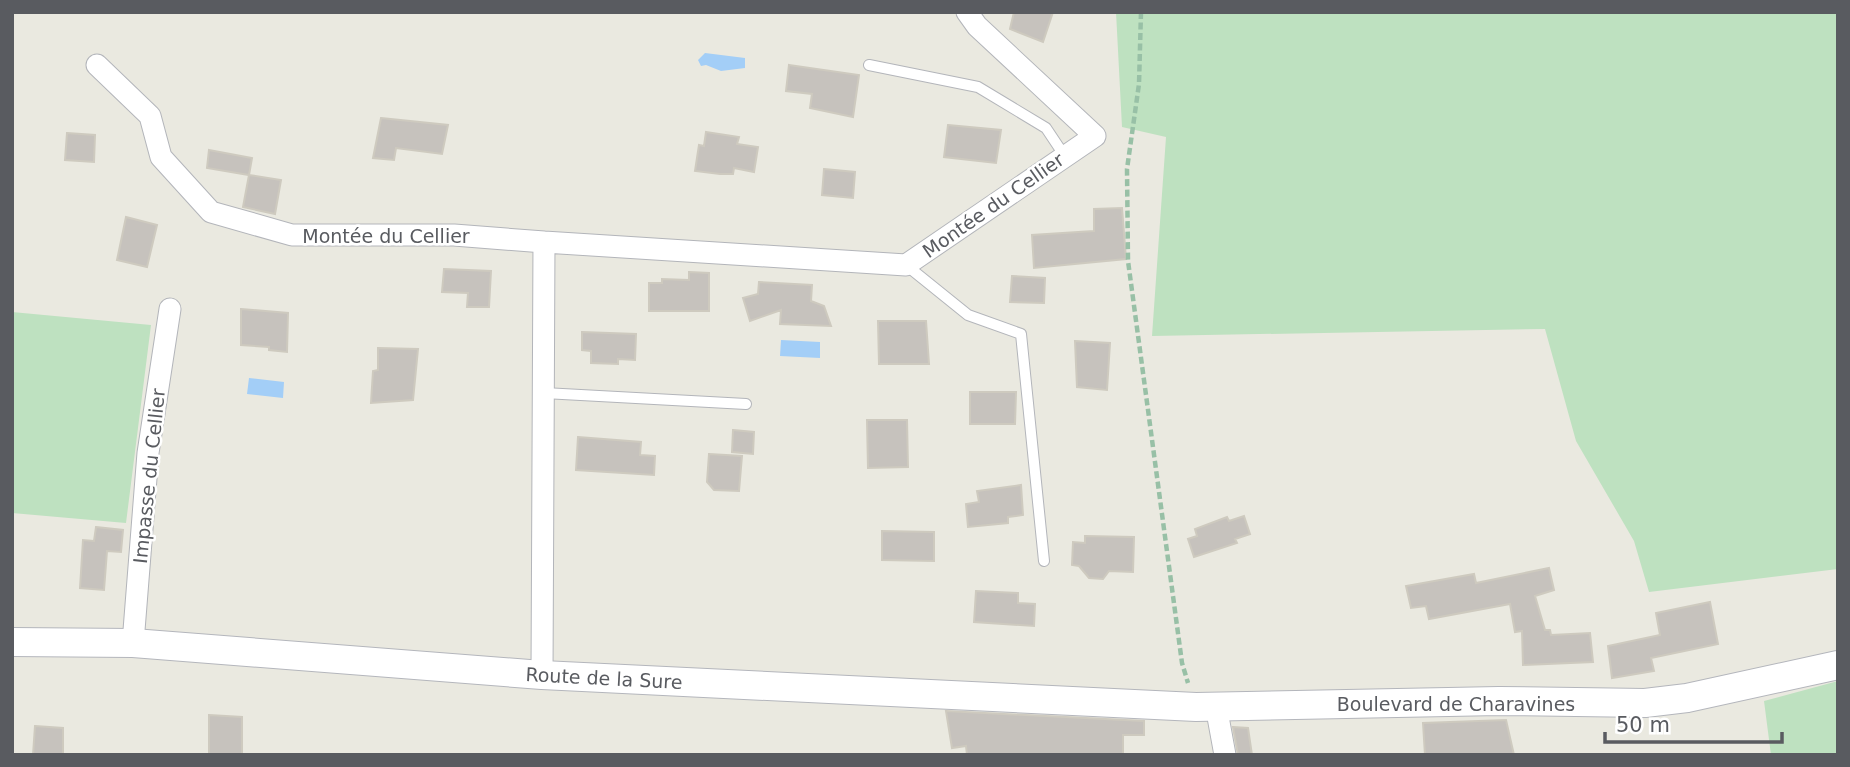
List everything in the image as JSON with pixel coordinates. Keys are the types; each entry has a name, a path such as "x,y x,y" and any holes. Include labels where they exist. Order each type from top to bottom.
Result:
{"main road":[{"name":"Route de la Sure","path":"12,642 133,643 542,675 1206,707"},
{"name":"Boulevard de Charavines","path":"1206,707 1499,701 1645,703 1687,698 1838,665"}],"street":[{"name":"Montée du Cellier","path":"97,65 150,117 161,157 211,212 292,235 454,235 906,265 1095,136 977,26 967,12"},
{"path":"542,675 544,242"},
{"name":"Impasse du Cellier","path":"133,643 148,453 170,309"},
{"path":"1206,707 1225,755"}],"lane":[{"path":"869,65 978,87 1046,128 1064,155"},
{"path":"906,265 968,315 1021,334 1044,561"},
{"path":"544,393 746,404"}],"path":[{"path":"1141,12 1139,84 1127,169 1128,261 1182,663 1206,707"}],"green space":[{"path":"1116,12 1838,12 1838,569 1649,592 1634,541 1576,441 1545,329 1152,336 1166,137 1122,127"},
{"path":"12,312 151,325 126,523 12,513"},
{"path":"1838,681 1838,755 1771,755 1764,701"}],"water":[{"path":"705,53 745,58 745,68 721,71 706,65 701,66 698,60"},
{"path":"781,340 820,342 820,358 780,356"},
{"path":"249,378 284,382 283,398 247,394"}],"building":[{"path":"1014,12 1053,12 1043,42 1010,29"},
{"path":"789,65 859,75 853,117 810,108 812,94 786,91"},
{"path":"381,118 448,125 442,154 396,148 394,160 373,158"},
{"path":"948,125 1001,130 996,163 944,157"},
{"path":"706,132 739,137 737,144 758,147 754,172 734,168 733,174 695,171 699,145 704,146"},
{"path":"67,133 95,135 94,162 65,160"},
{"path":"209,150 252,158 249,175 207,168"},
{"path":"824,169 855,172 853,198 822,195"},
{"path":"249,175 281,180 275,214 243,207"},
{"path":"1122,208 1126,259 1034,268 1032,235 1094,231 1094,209"},
{"path":"126,217 157,225 147,267 117,260"},
{"path":"444,269 491,271 489,307 467,307 468,293 442,292"},
{"path":"689,272 709,273 709,311 649,311 649,283 662,283 662,279 689,280"},
{"path":"1012,276 1045,278 1044,303 1010,302"},
{"path":"759,282 812,285 811,301 824,306 831,326 780,324 781,310 750,321 743,298 758,294"},
{"path":"241,309 288,313 287,352 269,350 269,347 241,345"},
{"path":"878,321 926,321 929,364 879,364"},
{"path":"582,332 636,334 635,360 618,359 618,364 591,363 591,351 582,350"},
{"path":"1075,341 1110,343 1107,390 1077,387"},
{"path":"378,348 418,349 413,400 371,403 373,371 378,370"},
{"path":"970,392 1016,392 1015,424 970,424"},
{"path":"867,420 907,420 908,467 868,468"},
{"path":"733,430 754,432 753,454 732,452"},
{"path":"578,437 641,442 640,455 655,456 654,475 576,470"},
{"path":"709,454 742,456 739,491 714,490 707,482"},
{"path":"1021,485 1023,515 1008,517 1008,523 968,527 966,504 979,502 977,491"},
{"path":"1244,516 1250,534 1235,539 1237,543 1194,557 1188,539 1197,536 1195,529 1227,517 1229,521"},
{"path":"96,527 123,530 121,552 107,551 104,590 80,588 83,540 94,541"},
{"path":"882,531 934,532 934,561 882,560"},
{"path":"1085,536 1134,537 1133,572 1109,571 1103,579 1089,578 1079,566 1072,565 1073,542 1085,543"},
{"path":"1549,568 1554,590 1535,596 1545,630 1550,630 1551,635 1590,633 1593,662 1523,665 1522,631 1515,632 1510,604 1429,619 1426,606 1411,608 1406,586 1474,574 1476,583"},
{"path":"976,591 1018,593 1018,603 1035,604 1034,626 974,622"},
{"path":"1710,602 1718,644 1651,658 1654,671 1612,678 1608,646 1660,635 1656,613"},
{"path":"946,711 1144,721 1144,735 1123,735 1123,755 967,755 966,746 952,748"},
{"path":"209,715 242,717 242,755 209,755"},
{"path":"1506,720 1514,755 1425,755 1423,723"},
{"path":"35,726 63,728 63,755 33,755"},
{"path":"1233,727 1248,728 1252,755 1238,755"}]}
